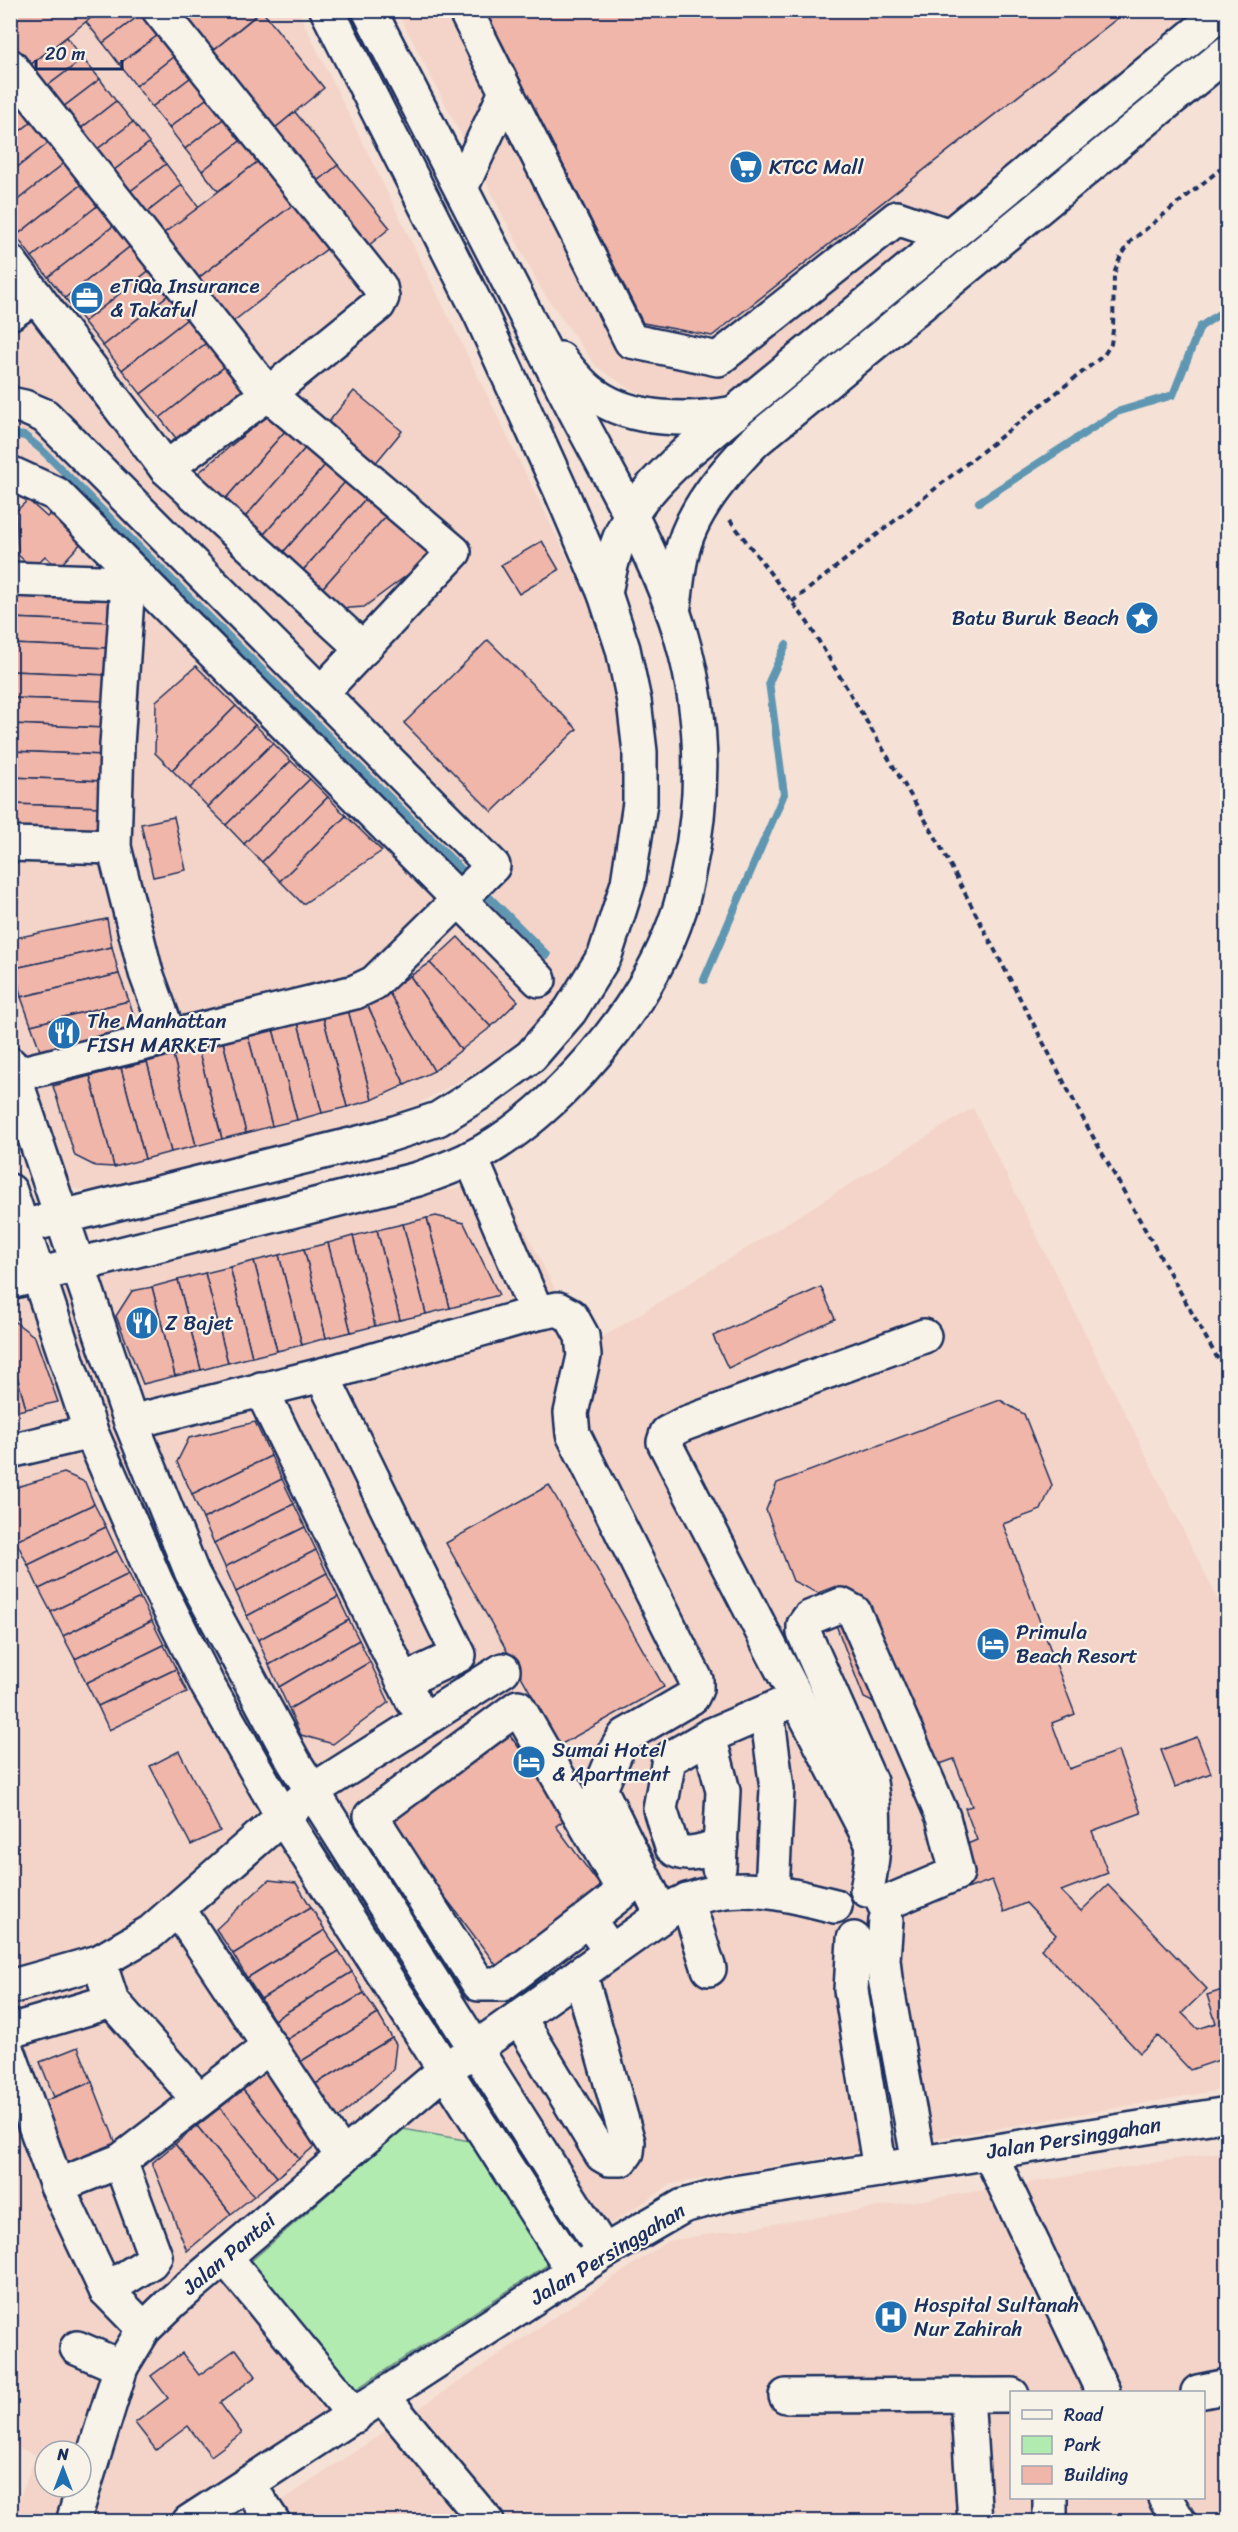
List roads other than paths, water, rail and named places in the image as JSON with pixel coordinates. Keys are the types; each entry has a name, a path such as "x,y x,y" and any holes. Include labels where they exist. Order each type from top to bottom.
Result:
{"street":[{"path":"159,10 380,287 382,297 378,305 268,394 166,468"},
{"path":"16,1229 379,1138 438,1119 486,1089 531,1056 570,1011 605,955 628,883 640,803 640,752 634,701 623,649 605,594 561,491 480,315 327,10"},
{"path":"24,1279 418,1179 471,1158 538,1113 587,1066 627,1015 654,968 678,914 694,847 700,801 700,750 694,694 682,637 629,515 369,10"},
{"path":"605,594 615,551 629,515 658,479 687,452 950,236 1211,14"},
{"path":"460,23 631,340 718,359 897,218 950,236"},
{"path":"673,612 681,555 690,528 724,473 755,441 1227,52"},
{"path":"10,66 268,394 454,552 321,693"},
{"path":"460,188 508,110"},
{"path":"508,110 513,151 556,234"},
{"path":"10,262 23,305 166,468 363,649"},
{"path":"525,315 579,383 597,397 647,414 672,418 702,419 735,413"},
{"path":"10,404 24,406 45,416 493,866 374,983 355,992 170,1038 12,1070 76,1265 131,1422 192,1573 312,1791 604,2252"},
{"path":"10,473 56,494 131,578 538,980"},
{"path":"10,579 131,578"},
{"path":"131,578 117,745 114,847 146,973 170,1038"},
{"path":"10,844 114,847"},
{"path":"471,1158 537,1313"},
{"path":"10,1191 24,1279 162,1594 208,1686 283,1817 574,2272"},
{"path":"131,1422 322,1375 537,1313 558,1308 571,1316 582,1336 584,1356 571,1413 573,1434 696,1680 696,1689 692,1697 625,1736 601,1786 602,1793 688,1902 709,1969"},
{"path":"873,1845 664,1442 667,1433 684,1424 924,1336"},
{"path":"322,1375 459,1655 404,1681"},
{"path":"261,1389 423,1721"},
{"path":"10,1451 91,1432"},
{"path":"879,1905 957,1873 943,1817 854,1612 841,1605 809,1618 804,1625 804,1633 870,1782 873,1796 873,1861 885,1978 919,2163"},
{"path":"10,1987 99,1962 151,1932 312,1791 503,1670"},
{"path":"721,1845 689,1854 675,1851 660,1809 669,1759 709,1736 796,1699"},
{"path":"518,1707 624,1890 588,1918 502,1984 479,1984 371,1816 518,1707"},
{"path":"767,1712 777,1789 772,1890"},
{"path":"688,1902 721,1845 723,1791 709,1736"},
{"path":"855,1889 879,1905 877,1934 862,1940 854,1939 846,1936 836,1923 836,1906 846,1892 855,1889"},
{"path":"688,1902 772,1890 836,1906"},
{"name":"Jalan Pantai","path":"73,2522 121,2367 144,2329 173,2301 445,2070 611,1952 688,1902"},
{"path":"178,1909 343,2157"},
{"path":"588,1918 611,1952"},
{"path":"854,1939 851,1990 880,2170"},
{"path":"99,1962 112,2001 199,2100"},
{"path":"519,2018 602,2155 609,2159 622,2159 627,2152 628,2142 580,1974"},
{"path":"10,2031 112,2001"},
{"path":"57,2186 120,2161 270,2046"},
{"path":"10,2056 57,2186 106,2290 144,2329"},
{"name":"Jalan Persinggahan","path":"189,2522 604,2252 683,2206 728,2194 1227,2114"},
{"path":"989,2152 1103,2391"},
{"path":"106,2290 151,2262 155,2256 120,2161"},
{"path":"225,2257 355,2416"},
{"path":"76,2348 121,2367"},
{"path":"1203,2391 1227,2386"},
{"path":"967,2395 975,2522"},
{"path":"786,2396 1010,2395"},
{"path":"383,2397 487,2522"},
{"path":"248,2484 273,2522"},
{"path":"1050,2499 1050,2522"},
{"path":"1166,2499 1179,2522"}],"waterway":[{"path":"979,502 1117,412 1173,395 1200,327 1228,308"},
{"path":"10,434 25,436 43,451 470,878"},
{"path":"704,980 784,794 769,682 786,645"},
{"path":"479,887 547,955"}],"place":[{"name":"KTCC Mall","path":"746,167"},
{"name":"eTiQa Insurance & Takaful","path":"87,298"},
{"name":"Batu Buruk Beach","path":"1142,618"},
{"name":"The Manhattan FISH MARKET","path":"64,1033"},
{"name":"Z Bajet","path":"142,1323"},
{"name":"Primula Beach Resort","path":"993,1644"},
{"name":"Sumai Hotel & Apartment","path":"529,1762"},
{"name":"Hospital Sultanah Nur Zahirah","path":"891,2317"}]}
